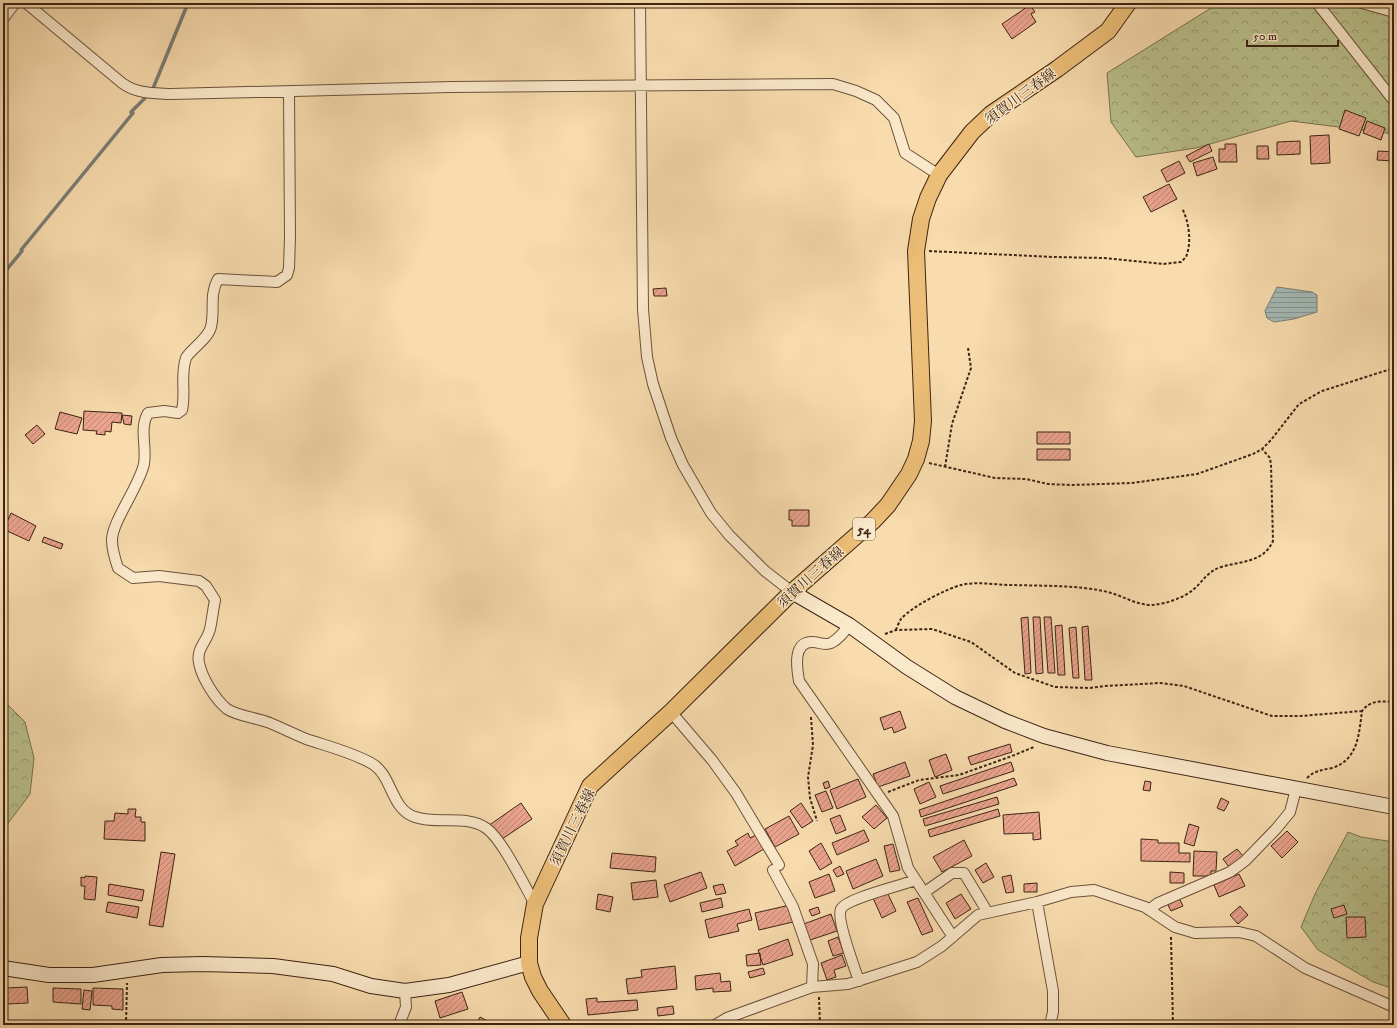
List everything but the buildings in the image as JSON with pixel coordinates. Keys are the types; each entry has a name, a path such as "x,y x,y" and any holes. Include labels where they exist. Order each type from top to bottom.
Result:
{"main road":[{"name":"須賀川三春線","path":"563,1025 540,991 529,963 529,938 535,904 590,786 671,712 792,592 873,521 888,505 910,474 916,460 921,441 923,421 916,251 921,219 928,198 939,175 972,132 991,114 1057,69 1108,31 1128,3"}],"street":[{"path":"3,19 15,3"},
{"path":"26,3 122,83 135,90 171,94 443,87 833,84 856,91 876,100 894,118 906,153 939,175"},
{"path":"640,3 643,309 647,357 653,384 683,465 712,513 729,534 765,571 792,592 849,625 870,641 955,697 1005,721 1044,736 1107,753 1394,807"},
{"path":"1317,3 1394,101"},
{"path":"1362,3 1394,12"},
{"path":"289,92 290,237 289,268 287,275 277,282 218,279 213,288 211,328 194,351 187,356 183,371 182,410 178,413 164,411 148,413 146,416 144,424 145,456 142,473 112,532 112,540 118,568 133,578 159,576 199,581 206,586 215,600 210,631 198,652 199,663 206,679 219,700 228,709 270,723 371,763 381,771 402,810 414,817 429,820 470,822 488,829 501,847 535,904"},
{"path":"849,625 839,638 830,644 824,645 812,642 804,645 796,658 799,681 893,816 908,868 953,937"},
{"path":"671,712 712,760 736,793 776,868 794,907 813,964 815,986"},
{"path":"1149,910 1158,903 1230,872 1245,861 1276,830 1290,812 1296,789"},
{"path":"924,892 952,873 964,873 986,912"},
{"path":"859,981 842,925 841,910 847,903 854,900 915,880"},
{"path":"715,1025 727,1018 815,986 841,985 859,981 917,962 942,946 978,915 986,912 1037,902 1071,892 1094,890 1149,910 1171,924 1195,933 1239,932 1250,934 1262,940 1305,968 1394,1007"},
{"path":"1037,902 1053,991 1053,1012 1050,1025"},
{"path":"3,968 50,975 93,975 162,965 203,964 273,966 333,974 371,986 405,991 449,985 529,963"},
{"path":"399,1025 406,1007 405,991"}],"path":[{"path":"916,251 1104,258 1163,264 1175,263 1186,257 1189,249 1188,228 1182,208"},
{"path":"945,467 952,424 971,368 968,348"},
{"path":"916,460 995,478 1026,479 1048,484 1078,486 1112,485 1197,474 1253,454 1262,449 1271,440 1299,404 1322,391 1394,368"},
{"path":"896,630 901,619 915,608 946,591 961,585 976,583 1050,586 1098,591 1110,593 1129,601 1151,605 1184,595 1192,591 1212,571 1220,567 1260,557 1270,546 1272,541 1271,465 1270,458 1262,449"},
{"path":"870,641 896,630 932,629 971,642 1015,673 1055,688 1090,688 1160,683 1184,686 1272,716 1300,716 1362,711 1374,702 1394,702"},
{"path":"817,708 811,714 813,745 808,777 810,798 817,821"},
{"path":"1296,789 1313,772 1336,767 1355,750 1359,737 1362,711"},
{"path":"878,796 919,780 959,775 1012,756 1030,749 1040,743 1044,736"},
{"path":"1171,924 1173,1025"},
{"path":"126,1025 128,970"},
{"path":"815,986 820,1025"}],"green space":[{"path":"1219,3 1394,3 1394,134 1291,121 1196,148 1136,157 1111,122 1107,73"},
{"path":"3,700 25,722 34,758 30,794 3,830"},
{"path":"1348,832 1361,837 1394,842 1394,989 1373,982 1318,950 1301,927 1315,894"}],"water":[{"path":"1277,287 1312,292 1317,295 1317,312 1294,319 1274,322 1267,318 1265,311"}],"waterway":[{"path":"152,91 188,3"},
{"path":"3,274 133,113 131,112 148,95"}]}
